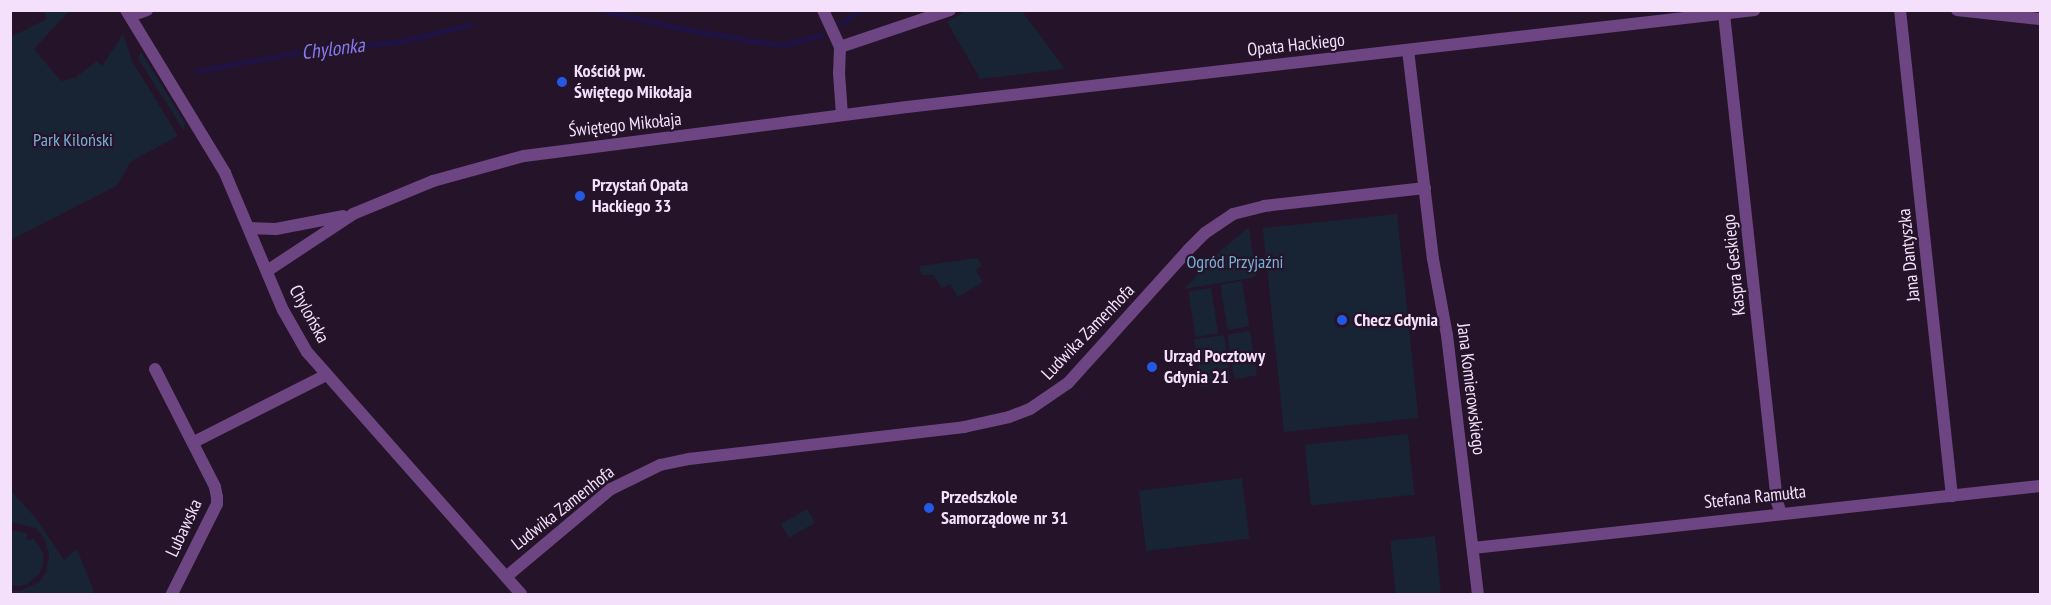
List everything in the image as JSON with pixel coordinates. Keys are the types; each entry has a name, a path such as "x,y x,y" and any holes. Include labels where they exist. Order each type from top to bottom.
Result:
{"street":[{"path":"128,13 147,10"},
{"path":"823,10 840,47 842,115"},
{"path":"840,47 950,10"},
{"name":"Opata Hackiego","path":"842,115 1754,10"},
{"name":"Jana Dantyszka","path":"1900,10 1952,496"},
{"path":"1956,10 2040,19"},
{"name":"Chylońska","path":"128,13 225,173 294,329 326,375 521,594"},
{"name":"Kaspra Geskiego","path":"1724,14 1777,502 1781,513"},
{"path":"1408,50 1425,188"},
{"name":"Świętego Mikołaja","path":"250,228 276,229 353,214 434,181 524,156 710,134 842,115"},
{"name":"Jana Komierowskiego","path":"1425,188 1433,259 1447,335 1478,594"},
{"name":"Ludwika Zamenhofa","path":"506,577 611,489 660,465 689,459 964,427 988,423 1030,409 1068,383 1188,250 1205,233 1233,214 1263,206 1425,188"},
{"name":"Świętego Mikołaja","path":"267,271 353,214"},
{"name":"Lubawska","path":"155,369 215,486 217,504 172,594"},
{"path":"194,442 326,375"},
{"name":"Stefana Ramułta","path":"1473,548 2040,486"}],"green space":[{"path":"967,10 1022,11 1065,69 980,79 947,22"},
{"name":"Park Kiloński","path":"43,11 69,11 34,49 61,81 76,77 97,61 102,66 123,34 132,61 178,136 130,162 118,185 11,240 11,37 47,19"},
{"path":"141,52 185,123 184,131 138,58"},
{"path":"1397,214 1418,418 1284,432 1263,228"},
{"name":"Ogród Przyjaźni","path":"1249,227 1256,277 1184,289 1218,253"},
{"path":"978,258 982,266 976,270 983,282 958,297 950,284 942,288 933,275 921,275 919,266"},
{"path":"1242,281 1249,326 1227,330 1220,284"},
{"path":"1211,288 1218,333 1195,337 1188,292"},
{"path":"1250,331 1257,375 1234,379 1227,335"},
{"path":"1224,335 1231,383 1201,387 1194,339"},
{"path":"1408,434 1414,495 1311,506 1305,445"},
{"path":"1242,478 1249,539 1146,551 1139,491"},
{"path":"11,491 36,518 64,560 77,549 95,594 11,594 11,590 20,591 39,582 46,572 49,555 45,540 36,528 11,522"},
{"path":"807,509 815,523 789,538 781,524"},
{"path":"10,530 27,533 27,539 32,540 33,537 43,553 44,560 40,573 29,583 21,586 11,585"},
{"path":"1435,536 1441,594 1396,594 1390,541"}],"waterway":[{"name":"Chylonka","path":"840,24 860,10"},
{"name":"Chylonka","path":"605,11 684,29 784,45 822,35"},
{"name":"Chylonka","path":"197,71 296,53 398,42 469,25"}],"place":[{"name":"Kościół pw. Świętego Mikołaja","path":"562,82"},
{"name":"Przystań Opata Hackiego 33","path":"580,196"},
{"name":"Checz Gdynia","path":"1342,320"},
{"name":"Urząd Pocztowy Gdynia 21","path":"1152,367"},
{"name":"Przedszkole Samorządowe nr 31","path":"929,508"}]}
